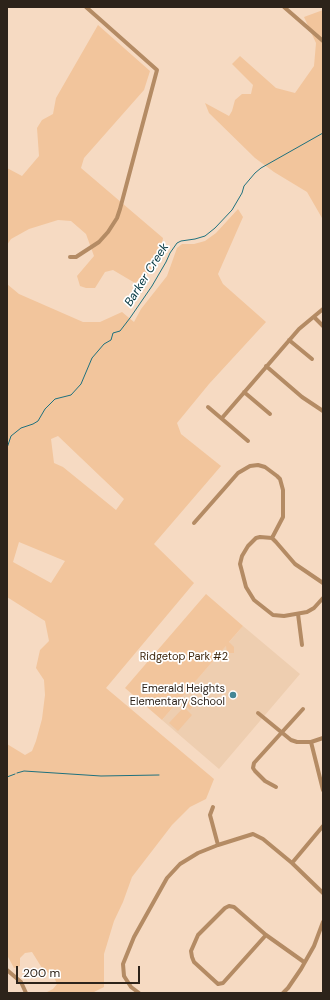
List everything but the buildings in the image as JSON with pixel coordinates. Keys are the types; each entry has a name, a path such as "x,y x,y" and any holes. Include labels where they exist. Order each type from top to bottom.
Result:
{"street":[{"path":"70,257 76,257 99,242 117,218 157,70 86,7"},
{"path":"284,7 323,41"},
{"path":"222,418 289,340 302,326 323,309"},
{"path":"314,317 323,326"},
{"path":"289,340 312,359"},
{"path":"266,366 302,397 323,411"},
{"path":"244,392 270,414"},
{"path":"208,407 248,441"},
{"path":"194,523 238,473 250,466 258,465 271,470 280,479 283,490 284,517 272,538"},
{"path":"323,583 295,564 272,538 260,537 252,541 242,556 240,564 244,582 250,595 269,613 277,616 298,614 314,608 323,598"},
{"path":"298,614 302,644"},
{"path":"276,787 266,781 255,771 253,768 254,763 303,709"},
{"path":"258,713 291,740 297,742 310,742 323,738"},
{"path":"310,742 323,790"},
{"path":"213,807 210,815 218,845"},
{"path":"292,863 323,826"},
{"path":"139,993 131,987 124,976 123,964 134,937 167,878 180,864 198,853 253,834 263,839 292,863 323,893"},
{"path":"266,935 223,984 218,984 194,962 192,957 191,951 198,935 228,906 234,907 266,935 304,962"},
{"path":"283,993 288,988 314,946 323,922"},
{"path":"7,970 21,982 26,993"}],"shaded area":[{"name":"Emerald Heights Elementary School","path":"243,626 300,674 219,769 162,720"}],"green space":[{"path":"323,10 322,218 307,192 274,172 255,158 209,113 205,103 229,116 235,100 242,94 251,94 253,85 232,64 240,56 276,88 295,93 314,66 316,43 304,17"},
{"path":"98,25 150,71 144,90 84,158 81,168 163,238 160,256 151,271 135,283 113,270 105,272 95,288 86,288 80,286 77,276 94,256 86,234 71,221 58,220 29,229 11,239 7,245 7,168 22,176 39,156 37,128 42,120 53,114 56,98"},
{"path":"238,209 243,217 218,274 223,284 266,322 209,384 177,423 181,434 221,466 154,544 194,583 106,688 214,779 206,799 190,807 172,825 132,877 114,921 104,954 104,987 92,993 45,993 53,989 57,984 54,977 42,968 32,952 25,953 20,958 20,966 14,968 7,955 7,744 25,755 32,751 42,719 45,695 44,680 36,668 40,650 49,641 45,621 7,597 7,284 19,294 83,322 100,322 122,312 134,322 141,309 167,276 177,248 182,244 194,244 205,241 216,233","holes":["58,436 124,499 116,510 63,467 54,463 51,439","19,542 65,561 51,583 13,562"]},
{"name":"Ridgetop Park #2","path":"206,594 243,626 229,642 234,647 234,653 227,653 226,646 162,720 125,688"},
{"path":"190,699 195,702 190,710 185,705"},
{"path":"184,707 192,715 178,731 169,723"}],"waterway":[{"name":"Barker Creek","path":"7,448 11,436 21,428 38,421 45,409 55,399 71,395 81,384 92,358 104,344 111,340 113,333 120,331 130,318 152,286 177,243 205,236 232,210 242,193 244,186 255,173 261,168 323,133"},
{"path":"17,773 24,771 101,776 159,775"},
{"path":"7,777 15,774"}],"place":[{"name":"Emerald Heights Elementary School","path":"233,695"}]}
